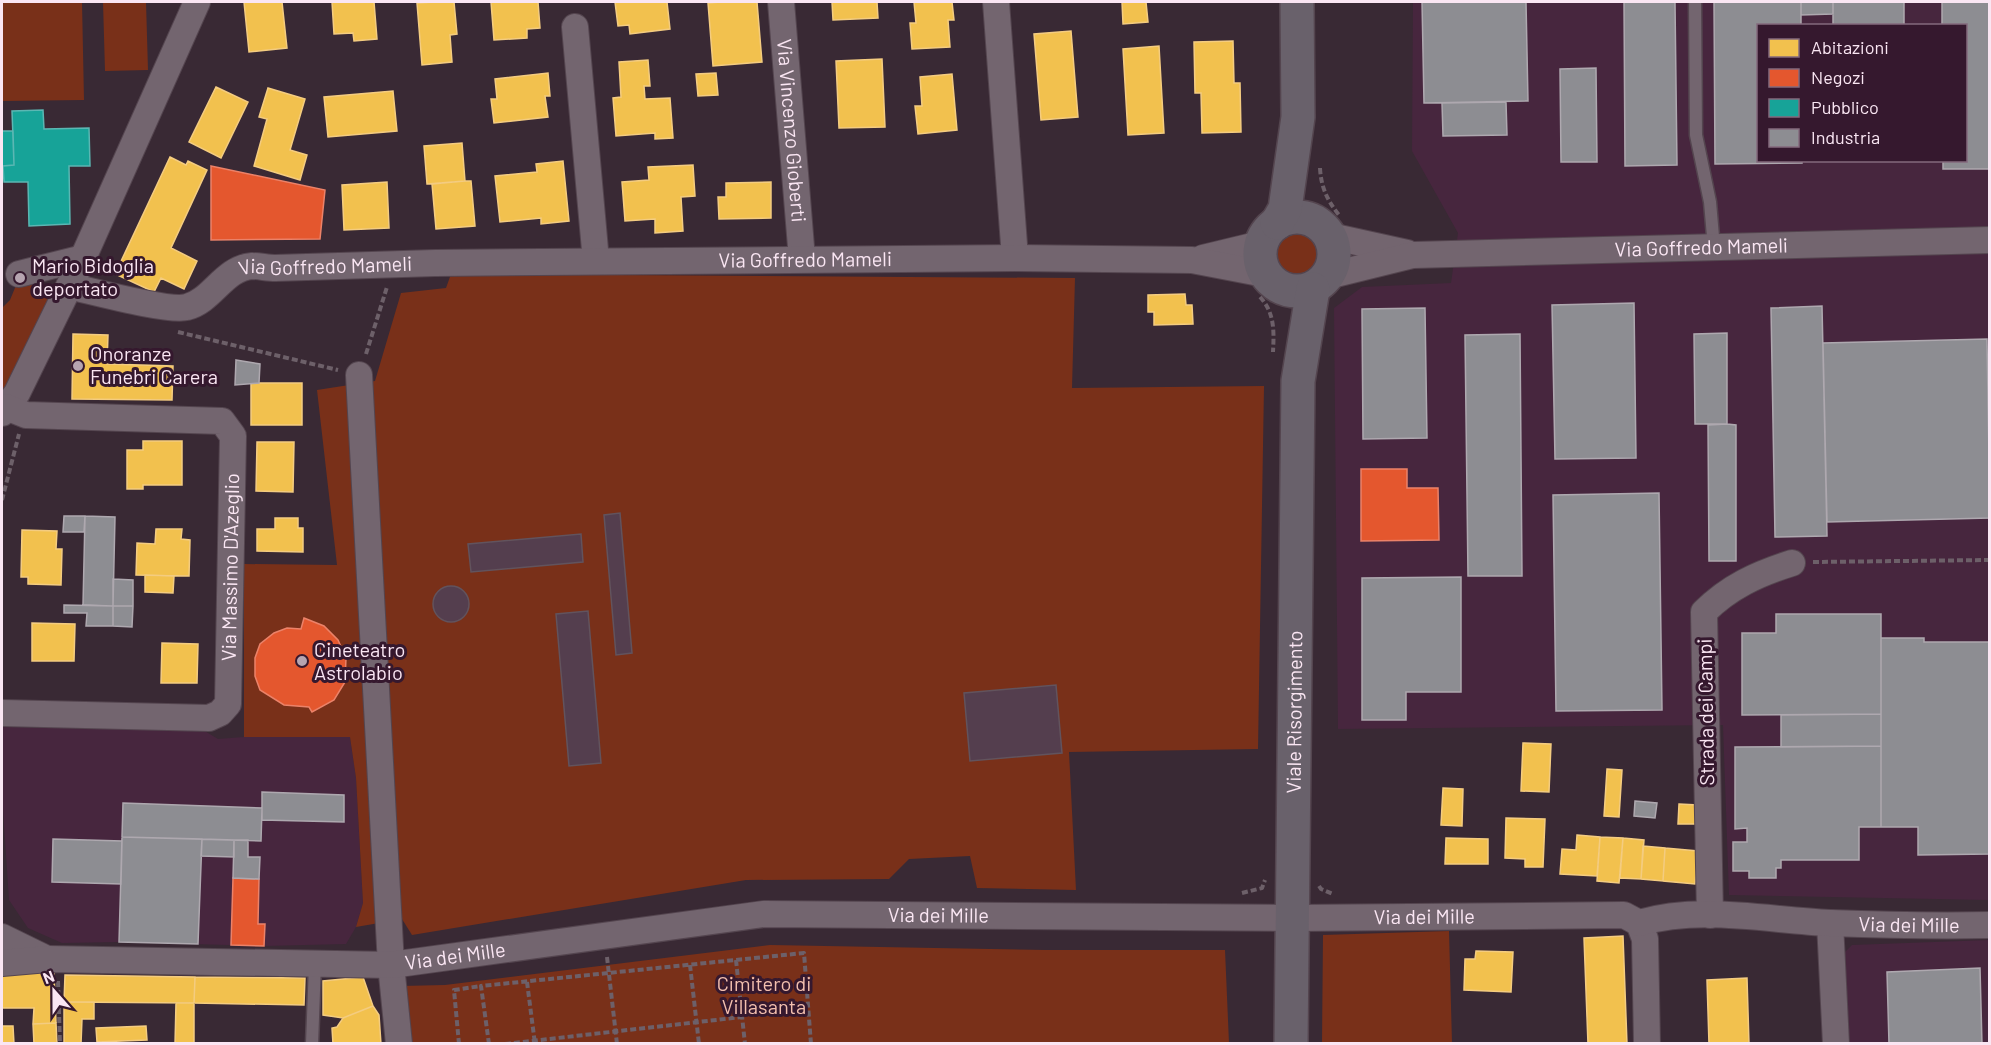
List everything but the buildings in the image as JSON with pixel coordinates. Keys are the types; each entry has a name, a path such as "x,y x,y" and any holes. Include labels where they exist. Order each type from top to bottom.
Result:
{"street":[{"path":"4,410 17,393 83,258 197,2"},
{"name":"Via Vincenzo Gioberti","path":"782,2 802,259"},
{"path":"996,2 1015,258"},
{"path":"1267,264 1285,210 1293,168 1298,117 1297,2"},
{"path":"575,27 596,261"},
{"path":"1267,264 1295,292 1320,282 1335,258 1312,192 1298,117"},
{"path":"1267,264 1298,217 1314,221 1326,231"},
{"name":"Via Goffredo Mameli","path":"1326,231 1413,255"},
{"name":"Via Goffredo Mameli","path":"1320,282 1413,255 1989,240"},
{"path":"19,274 83,258"},
{"name":"Via Goffredo Mameli","path":"69,286 184,308 200,303 233,273 251,266 275,268 447,263 1015,258 1192,260 1267,264"},
{"name":"Viale Risorgimento","path":"1267,264 1290,322 1298,381 1291,1044"},
{"name":"Viale Risorgimento","path":"1298,381 1320,282"},
{"path":"359,375 391,965 399,1044"},
{"name":"Via Massimo D'Azeglio","path":"2,713 209,718 220,714 228,704 233,448 233,436 222,421 26,415 4,410"},
{"name":"Strada dei Campi","path":"1710,915 1704,612 1719,597 1740,582 1792,563"},
{"name":"Via dei Mille","path":"2,963 52,959 391,965 764,914 1293,918 1624,915 1639,923 1660,917 1710,915 1830,923 1989,926"},
{"path":"1639,923 1645,939 1647,1044"},
{"name":"Via dei Mille","path":"1830,923 1836,1044"},
{"name":"Via dei Mille","path":"2,937 52,959"}],"lane":[{"path":"1695,2 1696,135 1710,202 1714,248"},
{"path":"312,1044 315,964"}],"path":[{"path":"1267,264 1269,306 1274,327 1273,359"},
{"path":"1792,563 1989,560"},
{"path":"1235,916 1236,895 1262,888 1269,874"},
{"path":"605,936 617,1044"},
{"path":"459,1044 454,990 804,953 811,1044"},
{"path":"52,959 60,1044"},
{"path":"736,960 745,1044"},
{"path":"690,965 699,1044"},
{"path":"527,981 534,1042"},
{"path":"481,986 489,1044"},
{"path":"505,1044 742,1017"}],"shaded area":[{"path":"1413,2 1989,2 1989,900 1729,895 1723,725 1338,729 1334,308 1362,287 1451,283 1458,233 1412,151"},
{"path":"2,727 203,730 218,739 350,737 356,778 363,903 356,927 346,944 264,946 119,942 62,943 28,928 9,900 2,794"},
{"path":"1989,940 1989,1043 1850,1043 1843,954 1852,945"}],"green space":[{"path":"2,2 82,2 84,100 2,101"},
{"path":"103,2 146,2 148,70 105,71"},
{"path":"1300,232 1317,239 1324,256 1317,273 1300,280 1283,273 1276,256 1283,239"},
{"path":"451,274 1075,278 1072,388 1264,386 1258,749 1069,752 1076,890 977,888 970,856 909,859 889,879 746,880 412,935 402,919 356,927 363,903 356,778 350,737 244,737 244,564 337,565 317,390 375,381 401,293 446,288"},
{"path":"17,283 55,285 9,384 2,394 2,308 10,300"},
{"path":"1449,931 1452,1043 1322,1043 1323,935"},
{"name":"Cimitero di Villasanta","path":"770,945 1046,950 1225,950 1229,1043 408,1043 401,986 445,985"}],"place":[{"name":"Mario Bidoglia deportato","path":"20,278"},
{"name":"Onoranze Funebri Carera","path":"78,366"},
{"name":"Cineteatro Astrolabio","path":"302,661"}]}
